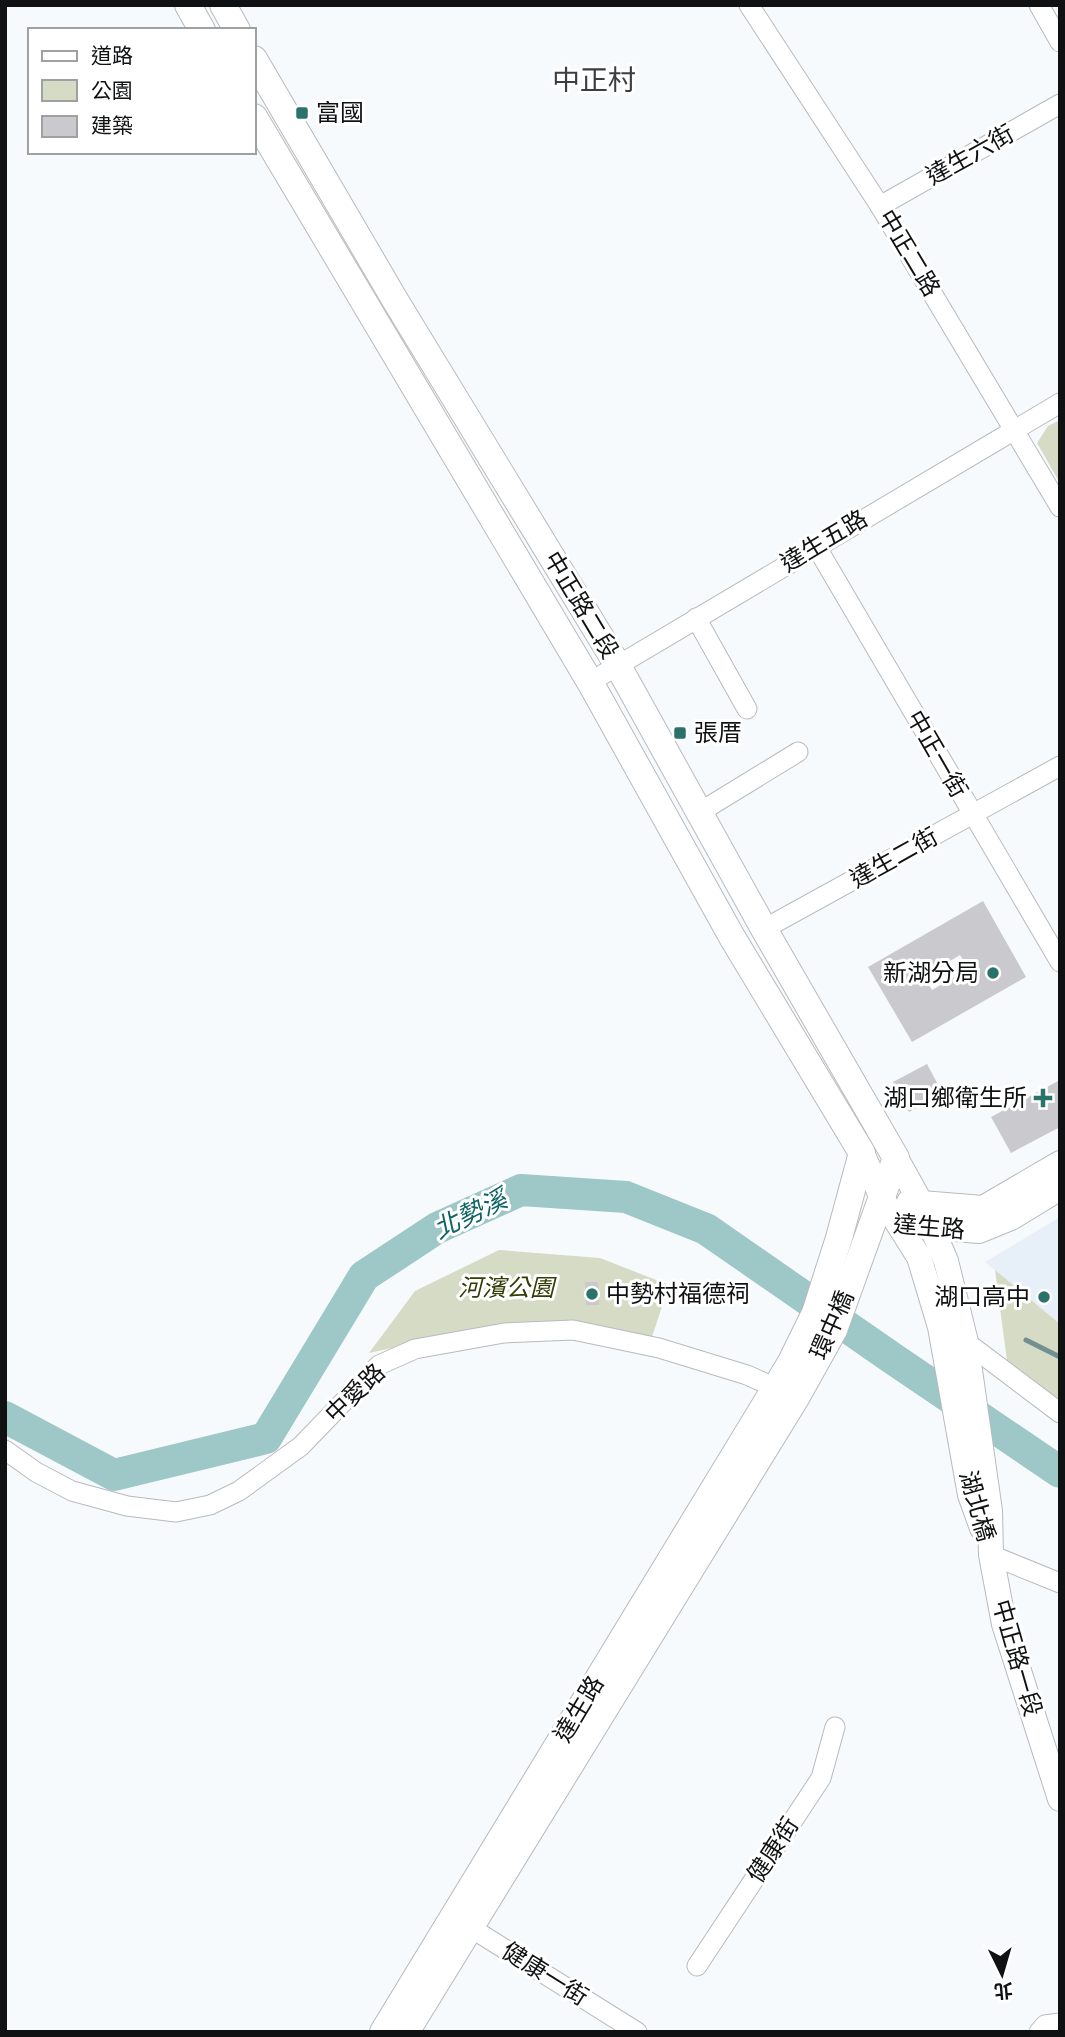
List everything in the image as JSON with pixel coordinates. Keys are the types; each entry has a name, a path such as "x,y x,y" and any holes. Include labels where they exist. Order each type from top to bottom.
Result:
{"main road":[{"path":"188,5 201,28"},
{"path":"223,5 236,28"},
{"name":"中正路二段","path":"256,62 395,300 617,664 764,929 896,1158"},
{"name":"中正路二段","path":"256,120 590,682 732,937 862,1153"},
{"path":"851,1244 849,1196 862,1153"},
{"name":"達生路","path":"851,1244 877,1211 896,1158"},
{"name":"環中橋","path":"786,1392 834,1330 851,1244"},
{"name":"達生路","path":"383,2032 462,1922 786,1392"},
{"name":"達生路","path":"406,2032 462,1922"}],"street":[{"name":"中正二路","path":"749,5 880,205 1060,507"},
{"path":"1039,5 1060,42"},
{"name":"達生六街","path":"880,205 1060,104"},
{"name":"達生五路","path":"590,682 1060,403"},
{"name":"中正一街","path":"816,546 1060,962"},
{"path":"696,618 747,709"},
{"path":"699,812 798,752"},
{"name":"達生二街","path":"764,929 1060,766"},
{"path":"862,1153 877,1211"},
{"path":"896,1158 946,1261 966,1342 1060,1413"},
{"name":"達生路","path":"877,1211 920,1203 983,1208 1060,1163"},
{"name":"達生路","path":"849,1196 898,1225 979,1231 1011,1218 1060,1188"},
{"name":"湖北橋","path":"898,1225 919,1257 940,1327 970,1495 991,1555"},
{"name":"中愛路","path":"5,1450 36,1472 72,1491 127,1506 176,1512 210,1505 239,1491 301,1446 379,1366 415,1349 504,1333 573,1329 659,1349 747,1375 786,1392"},
{"name":"湖北橋","path":"966,1342 990,1511 991,1555"},
{"path":"991,1555 1060,1583"},
{"name":"中正路一段","path":"991,1555 1004,1624 1060,1799"},
{"name":"健康街","path":"697,1966 821,1778 835,1727"},
{"name":"健康一街","path":"462,1922 637,2032"},
{"path":"1039,2032 1045,2025 1060,2023"}],"shaded area":[{"name":"湖口高中","path":"1060,1217 1060,1324 985,1262"}],"green space":[{"path":"1060,420 1060,483 1037,443 1048,426"},
{"name":"河濱公園","path":"499,1250 600,1258 669,1285 652,1337 571,1320 482,1328 369,1353 415,1291"},
{"path":"995,1270 1060,1324 1060,1402 1007,1361"}],"building":[{"name":"新湖分局","path":"983,901 1026,977 912,1042 868,967","holes":["960,955 968,969 932,990 924,977"]},
{"path":"927,1064 943,1094 909,1112 893,1082"},
{"name":"湖口鄉衛生所","path":"1060,1080 1060,1127 1011,1153 991,1117"},
{"name":"中勢村福德祠","path":"585,1282 598,1282 599,1305 586,1305"}],"waterway":[{"name":"北勢溪","path":"5,1417 114,1475 266,1438 364,1276 437,1228 521,1190 626,1197 706,1229 1060,1472"},
{"path":"1026,1340 1060,1357"}],"place":[{"name":"富國","path":"302,113"},
{"name":"張厝","path":"680,733"},
{"name":"新湖分局","path":"993,973"},
{"name":"湖口鄉衛生所","path":"1043,1098"},
{"name":"中勢村福德祠","path":"592,1294"},
{"name":"湖口高中","path":"1044,1297"}],"district":[{"name":"中正村","path":"594,80"}]}
